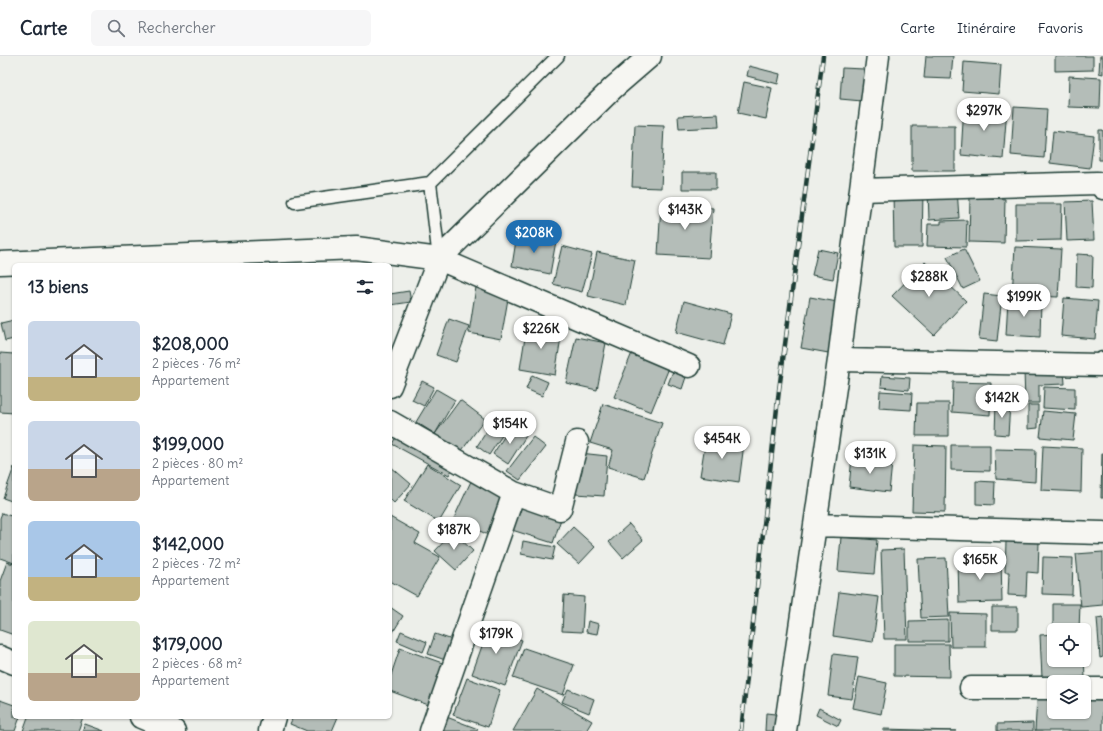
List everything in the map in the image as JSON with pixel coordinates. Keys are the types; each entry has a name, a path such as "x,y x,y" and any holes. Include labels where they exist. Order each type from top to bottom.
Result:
{"street":[{"path":"392,381 439,259 613,88 650,56"},
{"path":"785,731 839,360 878,56"},
{"path":"861,190 1097,184 1101,185 1103,188"},
{"path":"0,263 356,248 439,259 689,366"},
{"path":"839,360 1092,365 1100,365 1103,363"},
{"path":"392,423 514,493 560,509 577,442"},
{"path":"431,731 514,493"},
{"path":"816,525 1103,533"},
{"path":"971,688 1047,688"},
{"path":"1091,689 1103,689"},
{"path":"146,719 174,731"},
{"path":"270,731 273,719"}],"lane":[{"path":"295,202 430,182 558,56"},
{"path":"430,182 439,259"}],"building":[{"path":"926,56 953,56 951,79 924,78"},
{"path":"1055,56 1093,56 1093,70 1055,71"},
{"path":"1100,56 1103,56 1103,74 1099,73"},
{"path":"964,62 1001,65 999,94 962,91"},
{"path":"749,66 780,74 778,84 747,76"},
{"path":"842,68 864,69 862,101 840,99"},
{"path":"1069,76 1101,78 1100,108 1068,107"},
{"path":"744,82 772,88 766,119 738,113"},
{"path":"964,105 1007,108 1003,159 961,155"},
{"path":"1014,107 1047,109 1044,158 1011,155"},
{"path":"718,114 719,127 679,129 678,116"},
{"path":"635,125 664,126 661,188 632,187"},
{"path":"912,126 955,126 955,171 912,171"},
{"path":"1099,130 1103,130 1103,160 1099,160"},
{"path":"1053,131 1094,136 1090,168 1050,163"},
{"path":"682,172 716,172 716,189 682,189"},
{"path":"957,189 959,218 929,220 928,191"},
{"path":"923,191 922,247 894,247 893,192"},
{"path":"970,197 1005,199 1004,243 969,242"},
{"path":"1092,201 1094,240 1067,241 1065,202"},
{"path":"661,204 713,208 709,258 658,255"},
{"path":"1016,204 1062,204 1061,240 1016,241"},
{"path":"967,220 966,247 927,246 928,224 941,224 941,221"},
{"path":"517,234 556,241 550,274 512,266"},
{"path":"562,246 592,254 582,292 553,284"},
{"path":"1015,247 1061,249 1058,297 1012,295"},
{"path":"818,249 838,253 833,279 812,275"},
{"path":"964,249 980,281 963,289 947,257"},
{"path":"597,252 635,260 626,305 588,296"},
{"path":"1077,254 1093,255 1092,288 1076,287"},
{"path":"925,262 966,301 934,335 892,296"},
{"path":"476,287 509,293 501,339 469,333"},
{"path":"409,291 411,302 392,305 392,294"},
{"path":"984,294 1002,296 997,341 979,339"},
{"path":"810,297 843,303 834,354 801,348"},
{"path":"1064,298 1098,301 1095,339 1061,336"},
{"path":"1008,299 1041,301 1040,337 1006,335"},
{"path":"684,301 731,314 723,345 676,332"},
{"path":"449,319 469,326 456,362 436,355"},
{"path":"12,320 12,339 5,341 1,323"},
{"path":"527,325 562,331 555,375 520,369"},
{"path":"576,337 606,343 597,390 566,383"},
{"path":"634,348 671,363 651,412 614,397"},
{"path":"0,353 12,354 12,413 0,412"},
{"path":"675,366 688,371 682,389 668,384"},
{"path":"1064,370 1065,384 1039,385 1039,403 1025,403 1024,371"},
{"path":"532,375 548,382 542,396 526,389"},
{"path":"882,376 910,378 909,390 881,387"},
{"path":"422,381 434,387 424,406 412,400"},
{"path":"953,382 991,383 990,415 952,412"},
{"path":"1044,387 1075,388 1075,410 1043,408"},
{"path":"436,389 455,400 435,434 416,422"},
{"path":"880,391 912,393 911,410 879,408"},
{"path":"460,400 485,419 460,453 435,434"},
{"path":"917,403 949,403 949,436 916,436"},
{"path":"996,403 1010,404 1008,435 995,434"},
{"path":"603,404 662,423 644,478 608,467 613,450 590,443"},
{"path":"1028,405 1038,405 1038,428 1028,429"},
{"path":"1043,411 1076,414 1073,440 1040,437"},
{"path":"497,416 509,425 489,455 477,446"},
{"path":"511,426 526,436 508,464 493,454"},
{"path":"396,437 453,468 449,475 392,444"},
{"path":"533,437 546,447 520,480 507,471"},
{"path":"706,438 744,444 739,482 700,476"},
{"path":"914,445 946,446 945,512 912,511"},
{"path":"951,445 990,445 990,471 951,470"},
{"path":"1043,446 1082,448 1081,492 1041,490"},
{"path":"995,449 1036,450 1035,482 996,479"},
{"path":"580,453 607,456 604,496 576,494"},
{"path":"1102,454 1103,498 1101,498"},
{"path":"852,457 892,463 889,492 849,487"},
{"path":"427,464 461,485 439,522 404,501"},
{"path":"392,468 411,484 394,503 392,501"},
{"path":"12,473 12,501 3,498"},
{"path":"472,479 507,496 488,535 454,518"},
{"path":"976,481 995,482 994,505 976,504"},
{"path":"520,505 561,519 553,543 512,530"},
{"path":"2,513 12,516 12,562 0,558 0,518"},
{"path":"392,518 420,534 415,543 440,557 417,596 392,582"},
{"path":"629,524 643,540 623,558 609,542"},
{"path":"573,527 595,547 579,564 557,544"},
{"path":"453,532 473,551 456,570 435,551"},
{"path":"841,537 877,540 874,574 838,571"},
{"path":"523,541 555,547 552,560 521,554"},
{"path":"1006,541 1039,542 1038,573 1027,572 1026,596 1008,595 1009,572 1005,572"},
{"path":"904,549 907,639 884,639 881,550"},
{"path":"1103,552 1103,605 1081,607 1076,554"},
{"path":"1043,557 1073,558 1072,595 1042,594"},
{"path":"946,558 949,617 921,618 918,559"},
{"path":"1001,559 1002,602 959,603 958,560"},
{"path":"7,562 12,563 12,634 0,630 0,581"},
{"path":"839,592 879,597 873,642 833,636"},
{"path":"564,595 584,597 582,632 562,631"},
{"path":"1053,604 1080,604 1079,623 1053,623"},
{"path":"992,607 1018,607 1018,630 992,630"},
{"path":"392,608 403,616 392,634"},
{"path":"950,613 986,614 986,647 951,647"},
{"path":"1103,617 1103,657 1100,658 1097,618"},
{"path":"948,620 948,641 909,641 909,621"},
{"path":"588,621 599,624 597,634 586,632"},
{"path":"481,625 522,640 505,686 472,674 482,646 474,644"},
{"path":"401,631 427,642 423,652 397,641"},
{"path":"435,634 461,643 454,663 428,654"},
{"path":"1047,634 1047,667 1084,667 1085,675 1047,675 1047,678 1042,678 1040,635"},
{"path":"894,644 949,644 950,677 894,676"},
{"path":"400,648 448,665 434,707 392,692 392,672"},
{"path":"524,648 574,665 563,695 513,678"},
{"path":"833,654 858,657 852,699 828,696"},
{"path":"859,677 887,683 881,714 853,708"},
{"path":"467,678 500,690 488,727 453,715"},
{"path":"537,689 592,721 586,731 513,731"},
{"path":"568,689 594,699 589,713 562,702"},
{"path":"1037,697 1047,698 1047,719 1091,719 1091,700 1103,701 1103,731 1035,731"},
{"path":"0,700 12,704 12,719 19,719 15,731 0,731"},
{"path":"819,708 841,720 838,726 816,715"},
{"path":"766,713 784,715 783,731 765,731"},
{"path":"444,716 478,729 477,731 439,731"},
{"path":"27,719 82,719 78,731 23,731"},
{"path":"292,719 337,719 332,731 307,731 290,724"},
{"path":"1033,723 1033,731 997,731 997,724"},
{"path":"85,724 104,731 82,731"},
{"path":"883,729 956,731 883,731"}],"railway":[{"path":"741,731 779,390 823,56"}]}
